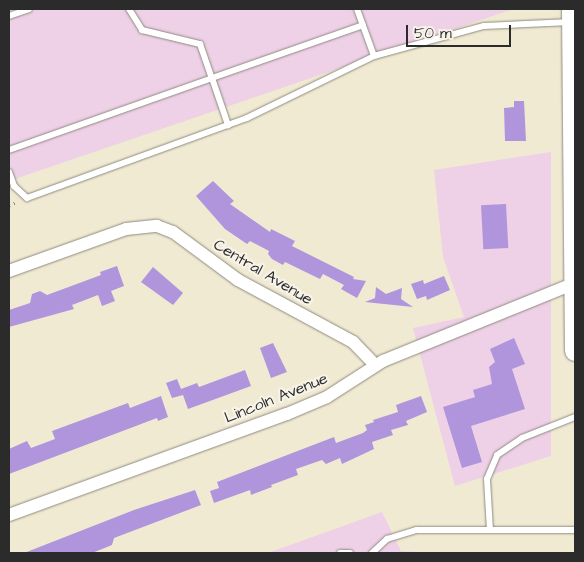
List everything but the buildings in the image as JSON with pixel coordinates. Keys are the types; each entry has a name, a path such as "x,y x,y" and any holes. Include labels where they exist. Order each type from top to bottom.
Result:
{"main road":[{"path":"572,16 575,351"}],"street":[{"name":"Central Avenue","path":"9,271 126,230 157,226 173,232 238,280 353,342 375,365"},
{"name":"Lincoln Avenue","path":"9,515 287,414 327,397 375,365 575,283"}],"lane":[{"path":"9,16 29,9"},
{"path":"129,9 142,30 200,44 228,126"},
{"path":"357,9 374,56"},
{"path":"9,172 14,186 27,198 228,126 374,56 484,26 572,16"},
{"path":"9,150 363,25"},
{"path":"490,530 487,479 497,455 522,438 575,417"},
{"path":"372,553 387,539 416,530 575,530"},
{"path":"340,553 350,553"}],"shaded area":[{"path":"9,9 513,9 9,181"},
{"path":"551,152 551,456 455,486 413,328 464,317 443,257 434,170"},
{"path":"382,512 401,551 437,553 268,553"}]}
